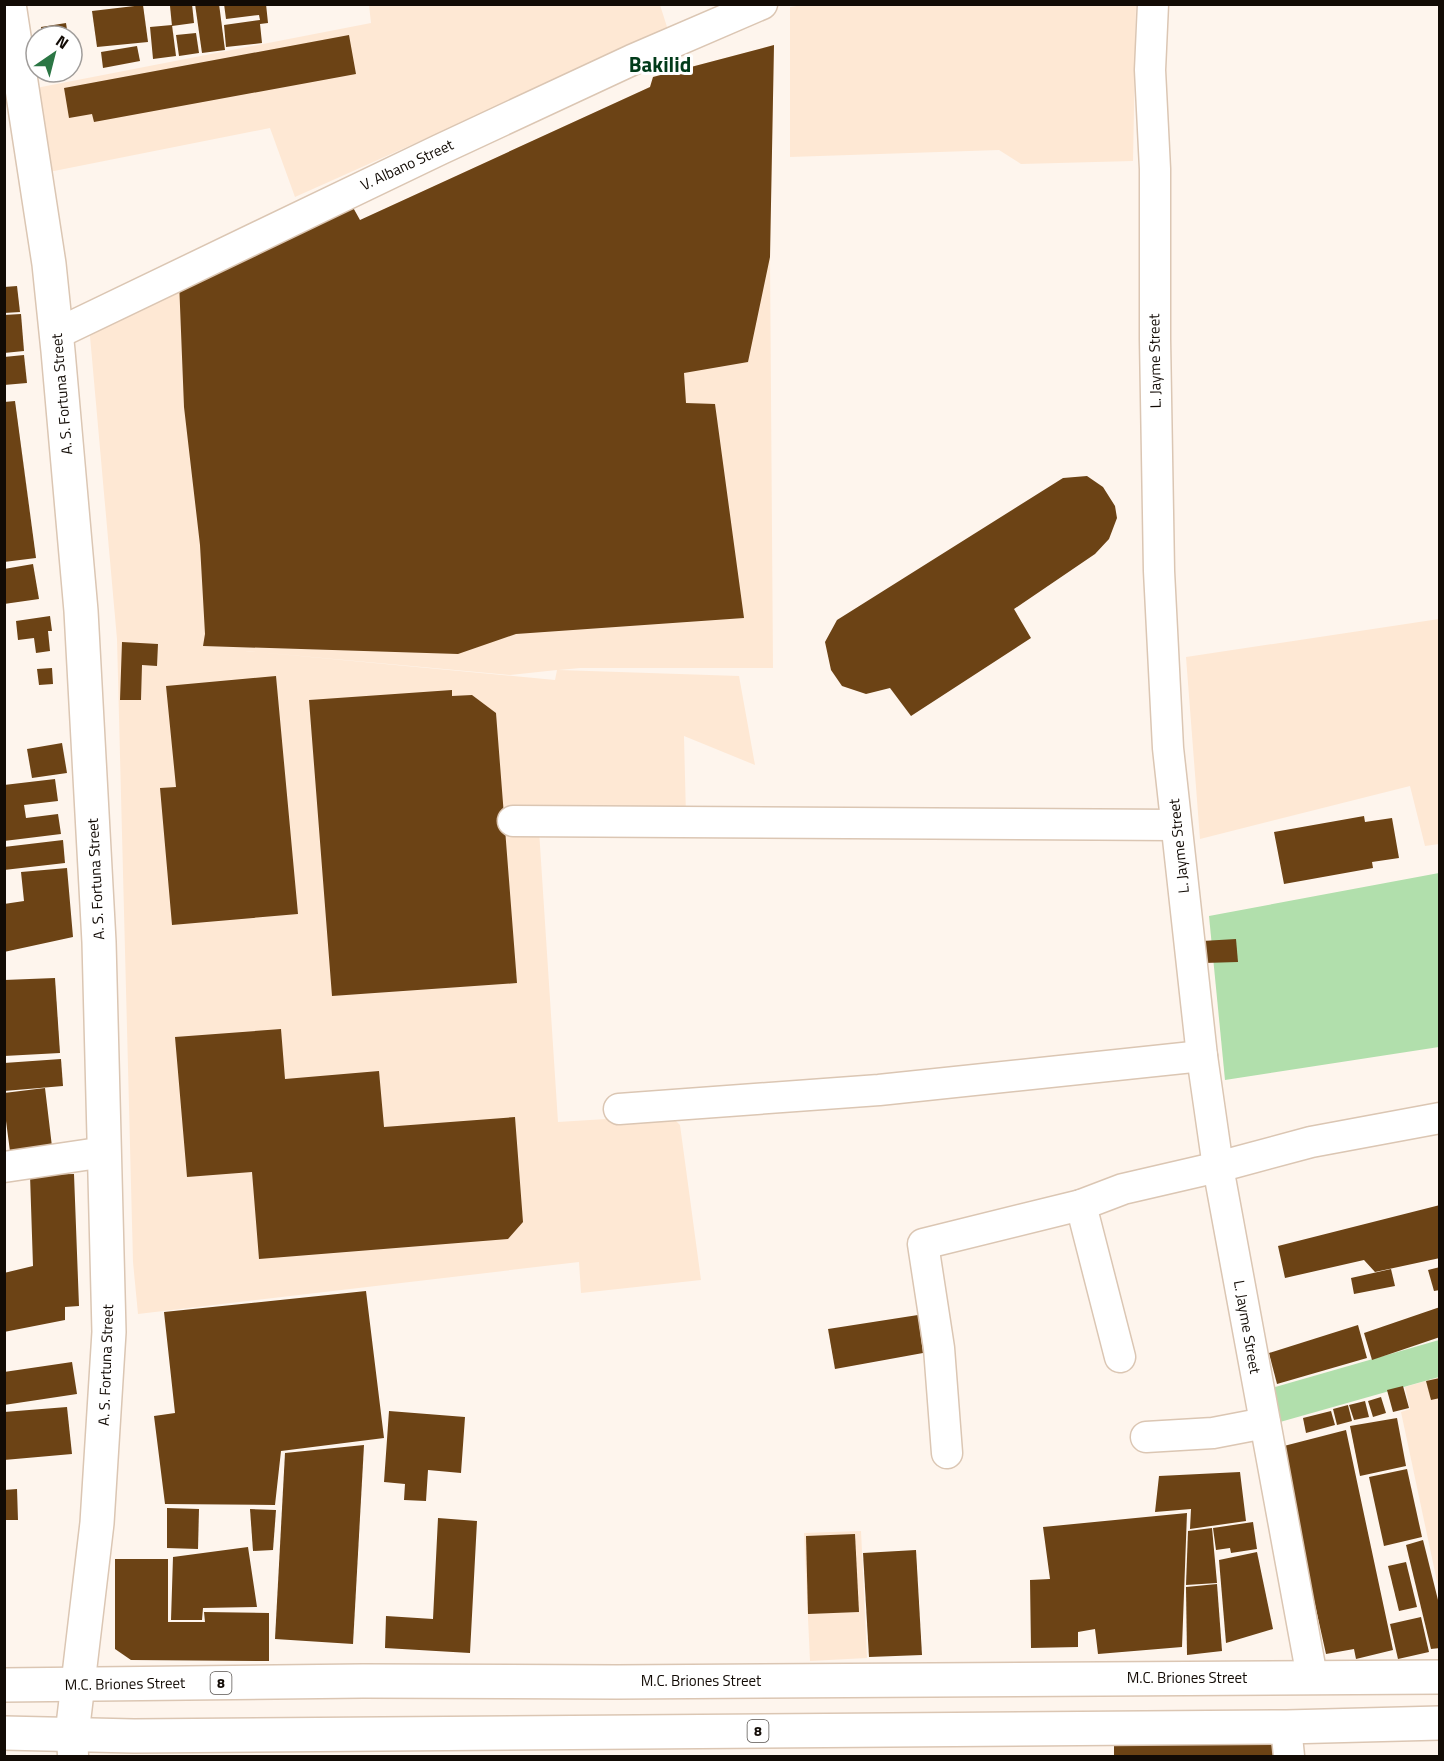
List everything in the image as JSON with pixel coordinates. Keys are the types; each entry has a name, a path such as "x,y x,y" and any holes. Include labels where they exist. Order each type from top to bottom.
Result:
{"main road":[{"name":"A. S. Fortuna Street","path":"9,4 10,45 49,264 56,334 84,666 99,942 109,1332 101,1480 73,1745"},
{"name":"M.C. Briones Street","path":"4,1685 1440,1677"},
{"name":"M.C. Briones Street","path":"1398,1678 1440,1684"},
{"name":"8","path":"4,1733 73,1745 146,1736 1287,1742 1440,1717"},
{"name":"8","path":"1393,1724 1440,1723"}],"street":[{"name":"V. Albano Street","path":"56,334 439,150 632,60 762,4"},
{"name":"L. Jayme Street","path":"1153,4 1150,70 1155,169 1159,582 1168,748 1202,1056 1218,1167 1312,1677"},
{"path":"513,821 1176,825"},
{"path":"619,1109 879,1090 1202,1056"},
{"path":"947,1453 939,1348 923,1244 1081,1205 1123,1189 1311,1142 1440,1118"},
{"path":"4,1167 105,1152"},
{"path":"1081,1205 1120,1357"},
{"path":"1146,1437 1213,1433 1265,1423"}],"shaded area":[{"path":"369,5 660,5 668,30 295,197 270,128 44,173 31,89 57,84 84,84 84,79 371,23"},
{"path":"803,5 1136,5 1133,161 1021,164 999,150 790,157 790,7"},
{"path":"774,45 770,257 773,668 580,668 559,670 739,676 755,765 684,736 686,817 538,815 558,1122 670,1115 680,1125 701,1280 581,1293 579,1262 138,1314 133,1262 117,639 89,325 360,220 650,87 653,77","holes":["202,647 510,675 557,670 555,680"]},
{"path":"1439,619 1439,844 1425,846 1410,786 1200,839 1186,657"},
{"path":"1439,1377 1439,1591 1401,1412 1410,1409 1405,1387"},
{"path":"861,1531 867,1658 810,1661 804,1533"}],"green space":[{"path":"1439,873 1439,1047 1225,1080 1209,916"},
{"path":"1439,1340 1439,1377 1273,1424 1265,1390"}],"building":[{"path":"192,4 194,23 172,26 170,6"},
{"path":"195,4 219,4 225,50 202,53"},
{"path":"224,4 266,4 268,23 260,24 262,43 226,47 224,25 260,20 259,15 226,19"},
{"path":"143,5 148,42 97,47 92,11"},
{"path":"172,25 176,56 153,59 150,27"},
{"path":"196,33 199,53 179,56 176,35"},
{"path":"349,35 356,74 94,122 92,114 69,118 64,88"},
{"path":"774,45 770,257 748,362 684,373 686,403 715,404 744,618 516,634 458,654 203,646 205,634 200,545 184,407 179,281 350,202 360,220 650,87 653,77"},
{"path":"137,46 140,61 103,68 101,52"},
{"path":"17,286 20,312 4,313 4,287"},
{"path":"21,314 24,351 4,353 4,315"},
{"path":"24,355 27,383 4,385 4,357"},
{"path":"15,401 36,558 4,562 4,402"},
{"path":"1087,476 1103,487 1115,506 1117,518 1109,539 1095,554 1014,609 1031,638 911,716 890,688 866,694 842,686 831,670 825,642 837,620 1063,478"},
{"path":"33,564 39,599 4,604 4,569"},
{"path":"50,616 52,631 48,631 50,651 36,653 34,638 18,640 16,621"},
{"path":"122,642 158,644 157,666 142,665 141,700 120,700"},
{"path":"52,668 53,684 39,685 37,669"},
{"path":"276,676 298,914 172,925 160,788 176,787 166,686"},
{"path":"452,690 452,696 472,695 496,713 517,983 332,996 309,700"},
{"path":"62,743 67,773 32,778 27,749"},
{"path":"55,779 58,801 24,805 26,818 58,814 61,834 4,841 4,785"},
{"path":"1364,816 1365,822 1392,818 1399,858 1372,862 1373,868 1284,884 1274,832"},
{"path":"63,840 65,863 4,870 4,847"},
{"path":"67,868 73,937 4,952 4,904 24,901 21,872"},
{"path":"1236,939 1238,962 1204,963 1202,941"},
{"path":"55,978 60,1053 4,1056 4,980"},
{"path":"281,1029 285,1079 379,1071 384,1127 515,1117 523,1222 508,1239 259,1259 252,1172 187,1177 175,1037"},
{"path":"61,1059 63,1086 4,1091 4,1063"},
{"path":"45,1088 53,1155 11,1159 6,1121 4,1121 4,1093"},
{"path":"74,1174 79,1306 65,1307 65,1320 4,1332 4,1273 33,1266 30,1175"},
{"path":"1440,1205 1440,1258 1375,1272 1364,1260 1285,1278 1278,1246"},
{"path":"1440,1267 1440,1290 1434,1291 1428,1270"},
{"path":"1391,1269 1395,1286 1354,1294 1351,1278"},
{"path":"366,1291 384,1438 281,1451 275,1505 165,1504 154,1416 175,1413 164,1312"},
{"path":"1440,1307 1440,1337 1372,1360 1364,1333"},
{"path":"918,1315 923,1353 835,1369 828,1329"},
{"path":"1358,1325 1367,1358 1277,1384 1269,1353"},
{"path":"72,1362 77,1394 4,1405 4,1372"},
{"path":"1440,1378 1440,1398 1431,1400 1426,1381"},
{"path":"1403,1386 1409,1408 1393,1412 1387,1390"},
{"path":"1381,1397 1386,1413 1373,1417 1368,1401"},
{"path":"1365,1401 1369,1417 1354,1420 1349,1405"},
{"path":"1348,1405 1352,1421 1337,1425 1333,1409"},
{"path":"67,1407 72,1454 4,1460 4,1412"},
{"path":"389,1411 465,1417 461,1473 428,1470 426,1501 404,1500 405,1484 384,1482"},
{"path":"1331,1411 1335,1425 1306,1433 1303,1418"},
{"path":"1397,1418 1406,1466 1360,1476 1350,1426"},
{"path":"1346,1430 1393,1650 1356,1659 1354,1649 1326,1654 1280,1447"},
{"path":"364,1445 353,1644 275,1639 285,1453"},
{"path":"1407,1469 1422,1537 1384,1546 1369,1477"},
{"path":"1240,1472 1246,1521 1190,1529 1191,1509 1155,1512 1159,1476"},
{"path":"17,1489 18,1520 4,1520 4,1490"},
{"path":"167,1508 199,1509 198,1549 167,1548"},
{"path":"250,1509 276,1510 273,1550 253,1551"},
{"path":"1187,1513 1182,1647 1098,1654 1095,1629 1078,1632 1078,1647 1031,1648 1030,1580 1050,1579 1043,1527"},
{"path":"438,1518 477,1521 470,1653 385,1648 386,1616 433,1619"},
{"path":"1253,1522 1257,1549 1231,1553 1230,1548 1216,1550 1213,1528"},
{"path":"1212,1528 1217,1583 1186,1585 1188,1531"},
{"path":"855,1534 859,1612 808,1614 806,1536"},
{"path":"1423,1540 1440,1608 1440,1648 1431,1649 1406,1545"},
{"path":"248,1547 257,1607 203,1608 202,1620 171,1620 173,1557"},
{"path":"916,1550 922,1655 869,1657 863,1553"},
{"path":"1257,1552 1273,1629 1226,1643 1219,1560"},
{"path":"115,1559 168,1559 168,1622 205,1622 204,1612 269,1613 269,1661 131,1660 115,1649"},
{"path":"1406,1562 1417,1607 1399,1611 1388,1566"},
{"path":"1217,1584 1222,1651 1187,1655 1186,1587"},
{"path":"1421,1617 1429,1652 1398,1659 1390,1624"},
{"path":"1114,1744 1273,1745 1273,1756 1114,1756"}],"district":[{"name":"Bakilid","path":"660,65"}]}
